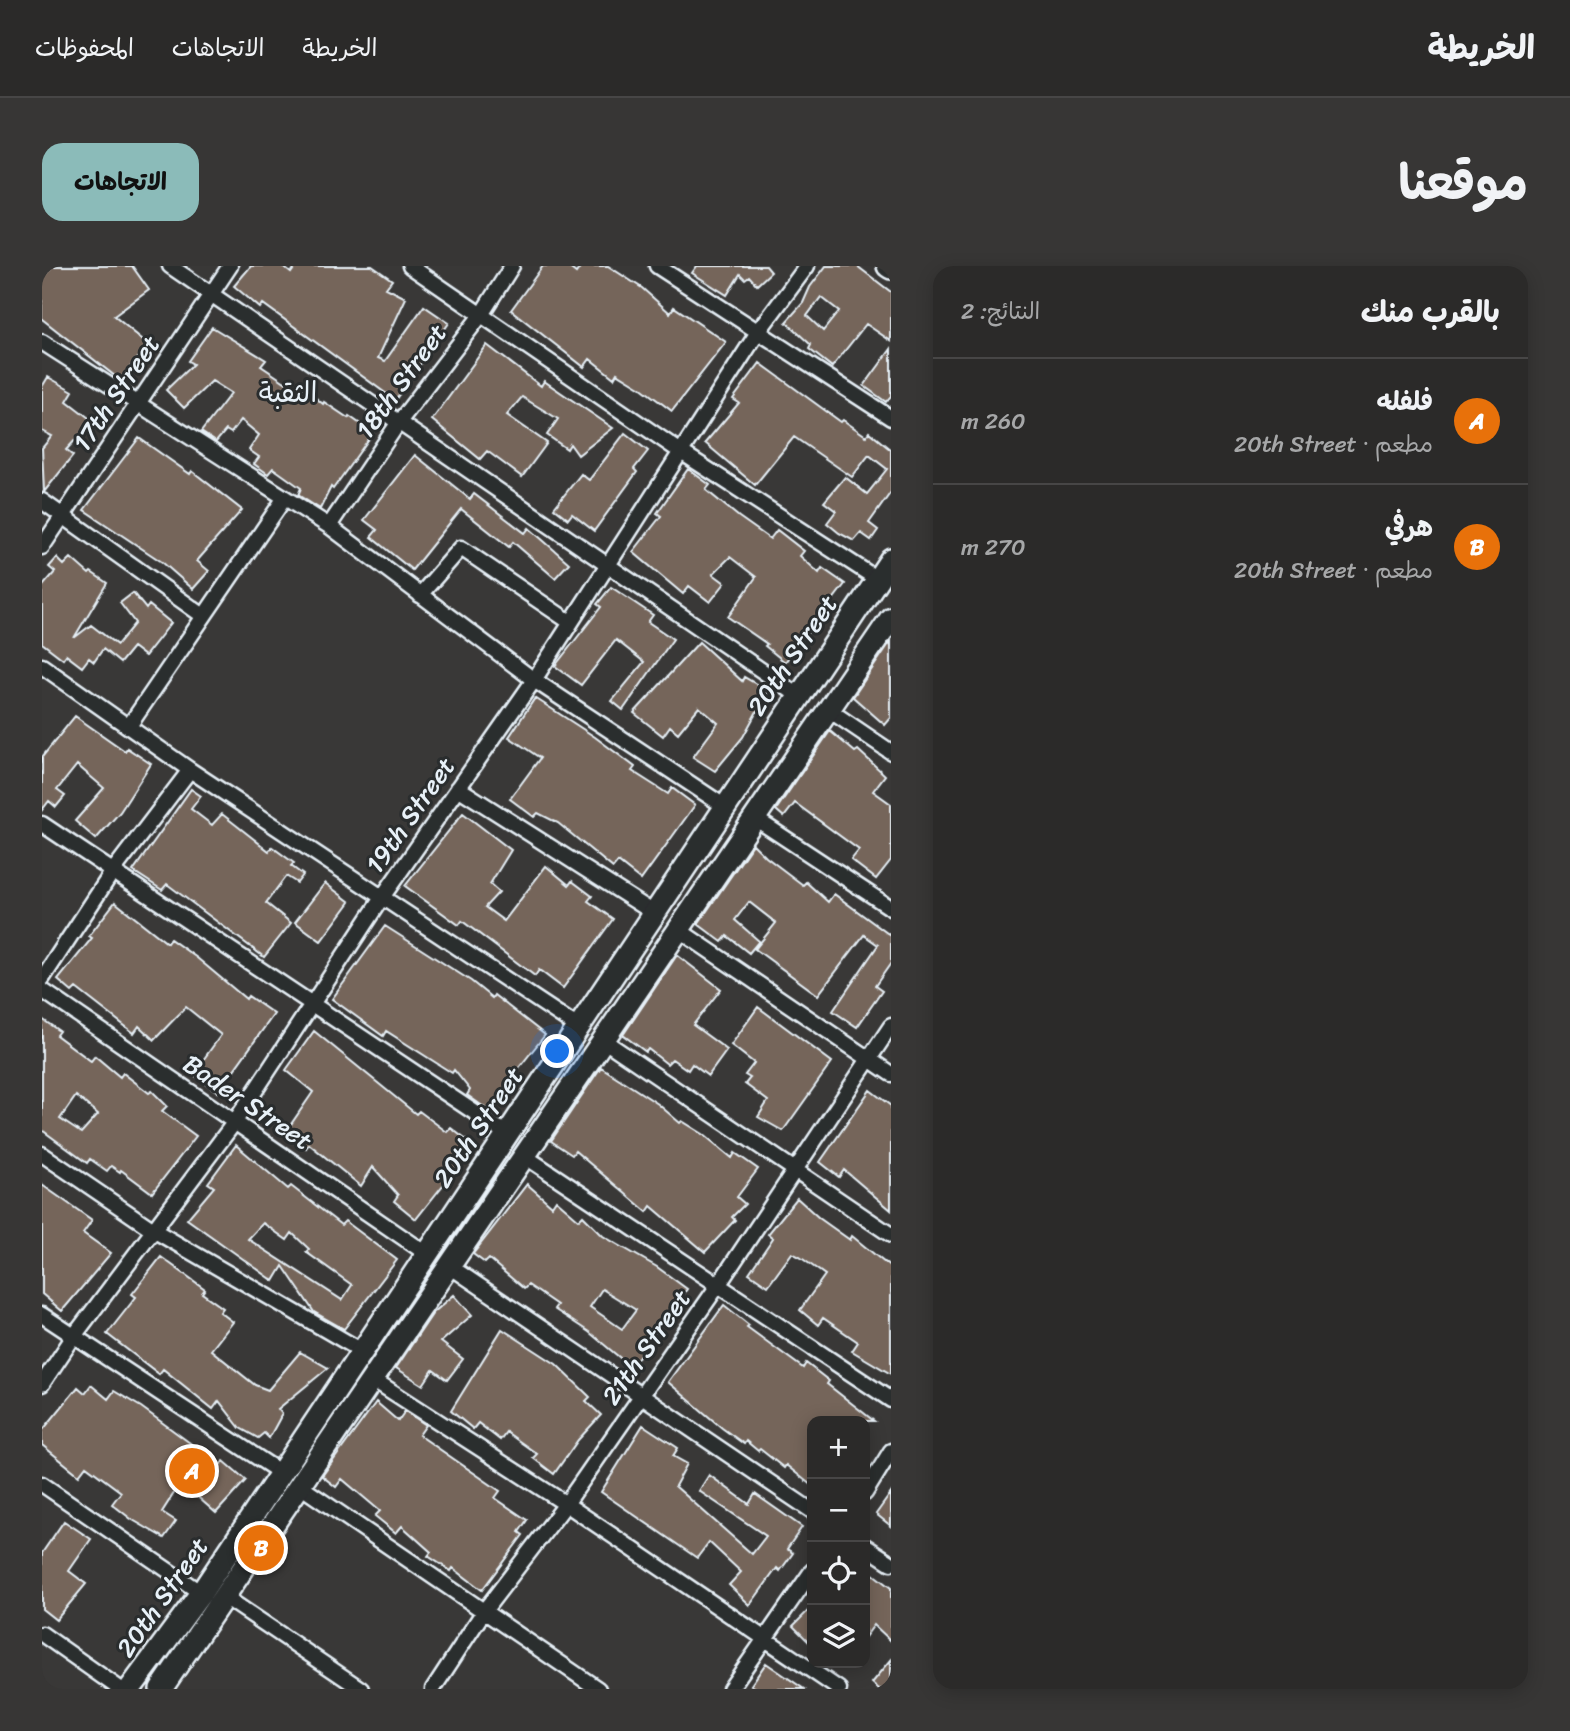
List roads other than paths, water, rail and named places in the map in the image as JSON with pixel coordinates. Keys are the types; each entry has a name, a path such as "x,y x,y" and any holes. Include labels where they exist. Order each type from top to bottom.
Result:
{"street":[{"path":"170,266 799,696"},
{"name":"17th Street","path":"42,547 230,266"},
{"path":"410,266 681,452 877,579"},
{"name":"18th Street","path":"329,526 399,422 481,315 512,266"},
{"path":"657,266 891,418"},
{"name":"19th Street","path":"42,1384 74,1336 234,1123 383,896 534,680 758,332 807,266"},
{"path":"42,342 329,526 534,680 724,806"},
{"path":"129,726 202,615 284,499"},
{"path":"42,501 202,615"},
{"path":"420,595 461,548 570,622"},
{"name":"20th Street","path":"130,1689 201,1593 891,559"},
{"name":"20th Street","path":"161,1689 891,618"},
{"path":"42,666 190,770 578,1027"},
{"path":"829,710 891,752"},
{"path":"42,979 113,871 190,770"},
{"path":"458,788 654,913"},
{"path":"756,819 891,908"},
{"path":"42,824 310,1006 507,1134"},
{"path":"679,930 891,1074"},
{"name":"Bader Street","path":"42,990 427,1254"},
{"name":"21th Street","path":"433,1689 484,1611 566,1504 719,1284 891,1026"},
{"path":"603,1040 891,1235"},
{"path":"42,1154 155,1231 362,1352"},
{"path":"526,1157 891,1400"},
{"path":"451,1267 807,1508"},
{"path":"42,1315 281,1473"},
{"path":"374,1380 566,1504 839,1689"},
{"path":"870,1485 891,1451"},
{"path":"42,1484 201,1593"},
{"path":"300,1486 598,1689"},
{"path":"870,1549 891,1563"},
{"path":"730,1689 807,1578"},
{"path":"225,1597 361,1689"},
{"path":"42,1634 120,1689"}],"place":[{"name":"فلفله","path":"192,1471"},
{"name":"هرفي","path":"261,1548"}],"district":[{"name":"الثقبة","path":"288,392"}]}
